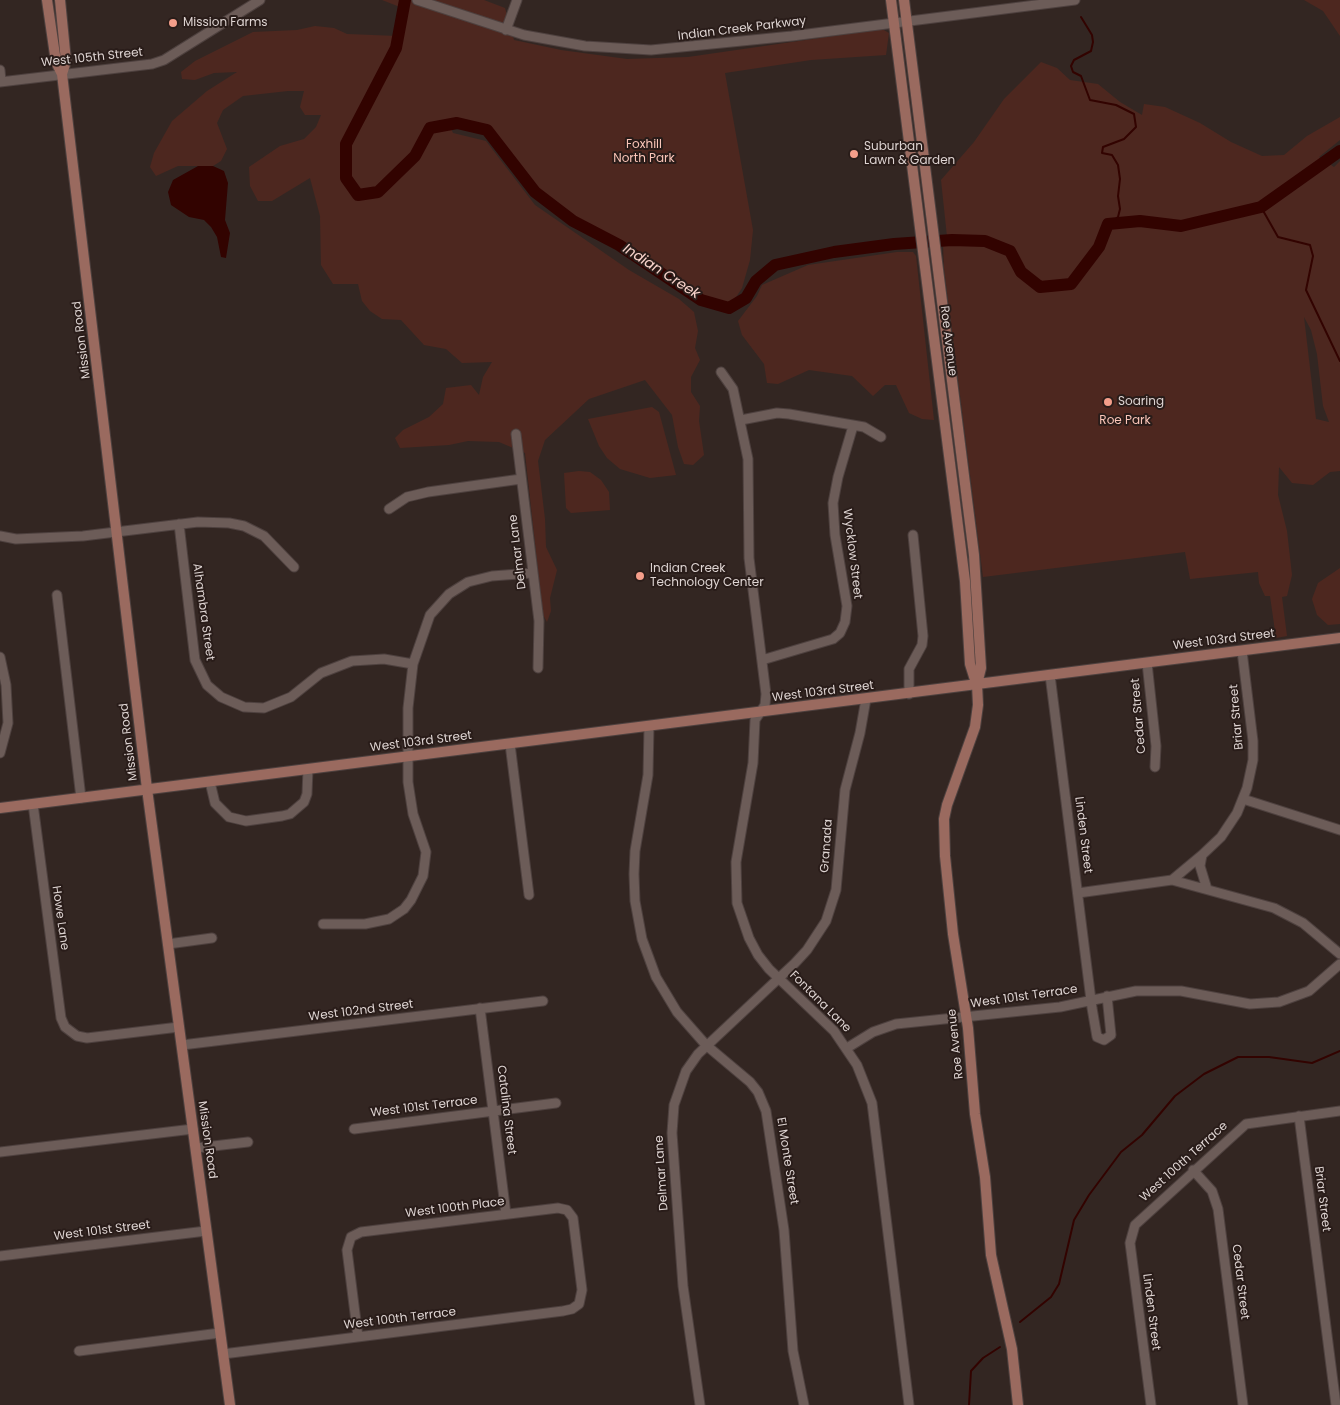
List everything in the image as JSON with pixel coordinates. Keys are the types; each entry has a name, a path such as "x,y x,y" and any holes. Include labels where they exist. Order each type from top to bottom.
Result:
{"main road":[{"name":"Mission Road","path":"47,0 56,62 62,74 118,532 147,789 230,1405"},
{"name":"Mission Road","path":"60,0 66,61 62,74"},
{"name":"Roe Avenue","path":"891,0 920,214 965,581 970,664 977,684"},
{"name":"Roe Avenue","path":"904,0 939,268 975,572 980,668 977,684 978,704 975,727 947,805 944,819 949,898 967,1018 976,1114 985,1177 991,1255 1010,1335 1018,1405"},
{"path":"944,413 956,414"},
{"name":"West 103rd Street","path":"0,808 1340,638"}],"street":[{"name":"West 105th Street","path":"1,82 152,64 164,60 260,0"},
{"name":"Indian Creek Parkway","path":"417,0 506,30 585,46 651,50 895,23 1075,0"},
{"path":"506,30 517,0"},
{"path":"0,70 1,82"},
{"path":"721,372 733,389 748,460 749,558 766,694 765,705 760,712"},
{"path":"741,420 772,414 789,414 864,427 881,436"},
{"name":"Wycklow Street","path":"762,660 832,639 840,633 845,622 847,606 835,535 834,503 838,477 853,426"},
{"name":"Delmar Lane","path":"516,434 539,622 538,668"},
{"path":"389,510 407,497 428,492 521,479"},
{"path":"0,536 16,538 118,532 179,524 220,522 251,529 269,539 294,567"},
{"name":"Alhambra Street","path":"179,524 195,660 207,685 221,697 244,707 264,708 292,697 321,673 345,663 368,659 384,659 413,664"},
{"path":"909,694 909,669 924,636 913,535"},
{"path":"323,924 365,924 382,921 404,909 415,895 424,876 426,852 410,795 408,756 409,690 413,664 428,620 449,594 468,582 492,576 532,573"},
{"path":"57,595 81,798"},
{"name":"Briar Street","path":"1172,880 1202,855 1230,825 1243,798 1253,760 1253,741 1242,651"},
{"path":"0,657 6,685 8,723 0,753"},
{"name":"Cedar Street","path":"1147,663 1156,746 1156,767"},
{"name":"Linden Street","path":"1050,675 1091,999"},
{"name":"Granada","path":"778,978 807,950 818,936 832,906 838,876 845,790 860,733 866,699"},
{"name":"Fontana Lane","path":"760,712 755,720 753,763 738,845 736,884 740,912 749,938 758,955 778,978 834,1031 847,1048 864,1081 875,1119 888,1252 909,1405"},
{"name":"El Monte Street","path":"649,726 648,775 635,851 634,874 638,921 644,947 656,977 677,1012 706,1045 750,1082 758,1092 766,1110 784,1230 793,1351 804,1405"},
{"path":"510,744 529,895"},
{"path":"210,782 215,803 228,817 246,821 290,814 304,802 307,794 308,769"},
{"path":"1243,798 1340,830"},
{"name":"Howe Lane","path":"33,804 61,1018 64,1027 71,1033 87,1038 179,1027"},
{"path":"1202,855 1200,866 1207,889"},
{"path":"1078,893 1172,880 1257,902 1288,915 1314,931 1340,954"},
{"path":"168,944 212,938"},
{"name":"West 101st Terrace","path":"847,1048 873,1032 896,1024 1060,1007 1136,991 1159,990 1199,993 1250,1004 1279,1002 1309,991 1340,964"},
{"name":"Delmar Lane","path":"700,1405 683,1286 672,1120 679,1088 686,1071 706,1045 778,978"},
{"name":"West 101st Terrace","path":"1091,999 1097,1037 1104,1040 1111,1035 1107,996"},
{"name":"West 102nd Street","path":"182,1045 543,1001"},
{"name":"Catalina Street","path":"480,1008 506,1214"},
{"name":"West 101st Terrace","path":"354,1129 556,1103"},
{"name":"West 100th Terrace","path":"1137,1223 1193,1170 1246,1124 1340,1111"},
{"name":"Briar Street","path":"1299,1116 1336,1405"},
{"path":"0,1152 193,1129"},
{"path":"196,1148 248,1142"},
{"name":"Cedar Street","path":"1193,1170 1216,1197 1243,1405"},
{"name":"West 100th Place","path":"358,1337 347,1250 351,1237 361,1232 558,1208 567,1210 572,1218 582,1290 579,1304"},
{"name":"Linden Street","path":"1137,1223 1130,1243 1151,1405"},
{"name":"West 101st Street","path":"0,1256 206,1231"},
{"name":"West 100th Terrace","path":"222,1354 563,1311 572,1309 579,1304"},
{"path":"79,1351 220,1333"}],"green space":[{"name":"Foxhill North Park","path":"382,0 484,0 505,8 514,40 561,50 627,59 688,57 882,29 889,33 886,55 811,60 725,73 753,230 750,260 742,288 729,308 701,300 619,245 573,221 535,192 487,130 457,123 449,124 453,133 486,141 535,205 629,270 679,299 694,312 698,331 695,348 700,360 691,377 691,392 700,406 699,421 704,455 693,465 684,464 678,447 672,415 645,380 589,399 545,440 538,461 545,519 546,547 557,570 550,598 551,611 547,622 543,615 525,453 499,442 468,441 449,445 400,448 395,438 403,430 429,417 443,404 446,388 471,385 479,395 483,377 492,362 462,363 446,349 424,345 401,320 382,319 370,311 362,301 358,284 333,284 321,265 320,216 310,178 272,201 258,201 250,186 249,167 280,146 304,139 316,127 321,115 305,115 300,107 304,91 243,96 223,110 217,123 227,149 221,161 213,166 178,166 156,176 150,167 154,153 172,121 207,91 237,72 214,73 195,80 182,79 181,72 195,61 253,32 297,30 315,26 334,28 347,34 398,36 405,9"},
{"path":"1304,0 1340,0 1340,36 1323,11"},
{"name":"Roe Park","path":"1041,62 1057,68 1070,80 1098,84 1120,102 1142,115 1144,104 1165,107 1262,156 1284,155 1307,136 1340,117 1340,140 1319,157 1334,167 1340,161 1340,471 1330,472 1313,485 1292,483 1279,467 1278,495 1287,531 1292,575 1287,596 1282,597 1287,636 1276,638 1270,596 1265,596 1259,583 1258,572 1190,579 1185,552 983,577 944,268 943,245 948,246 941,180 974,142 1004,99","holes":["1304,317 1311,330 1317,354 1323,406 1329,422 1316,419"]},
{"path":"897,252 913,252 916,256 934,420 922,419 909,413 896,385 885,385 873,396 852,376 809,370 778,384 767,383 764,364 742,335 738,321 757,296 762,285 808,265"},
{"path":"652,407 659,412 676,475 650,478 620,469 607,458 599,446 588,419"},
{"path":"590,472 601,480 609,492 610,510 571,513 566,508 564,473"},
{"path":"1340,568 1340,624 1328,625 1317,615 1312,599 1318,583"}],"shaded area":[{"path":"198,166 213,166 224,171 228,183 225,220 230,233 226,258 221,257 217,237 204,220 189,217 171,205 168,192 173,180"}],"waterway":[{"name":"Indian Creek","path":"405,0 396,48 346,144 346,178 358,195 378,192 415,156 430,128 457,123 487,130 535,192 573,221 619,245 701,300 729,308 746,298 756,281 775,265 834,252 894,244 952,240 985,241 1010,251 1021,272 1040,287 1071,284 1099,247 1108,224 1140,221 1181,226 1261,207 1340,151"},
{"path":"1081,17 1092,35 1093,42 1091,51 1074,60 1071,66 1073,72 1081,76 1090,100 1116,105 1134,114 1136,127 1124,139 1103,147 1102,153 1112,155 1118,165 1120,179 1118,196 1120,209 1118,217 1110,224"},
{"path":"1261,207 1278,237 1310,245 1313,256 1306,290 1340,361"},
{"path":"1020,1322 1051,1297 1059,1284 1074,1220 1089,1195 1121,1152 1142,1135 1175,1096 1204,1074 1238,1057 1269,1057 1312,1063 1340,1051"},
{"path":"969,1405 971,1371 983,1358 1000,1347"}],"place":[{"name":"Mission Farms","path":"173,23"},
{"name":"Suburban Lawn & Garden","path":"854,154"},
{"name":"Soaring","path":"1108,402"},
{"name":"Indian Creek Technology Center","path":"640,576"}]}
